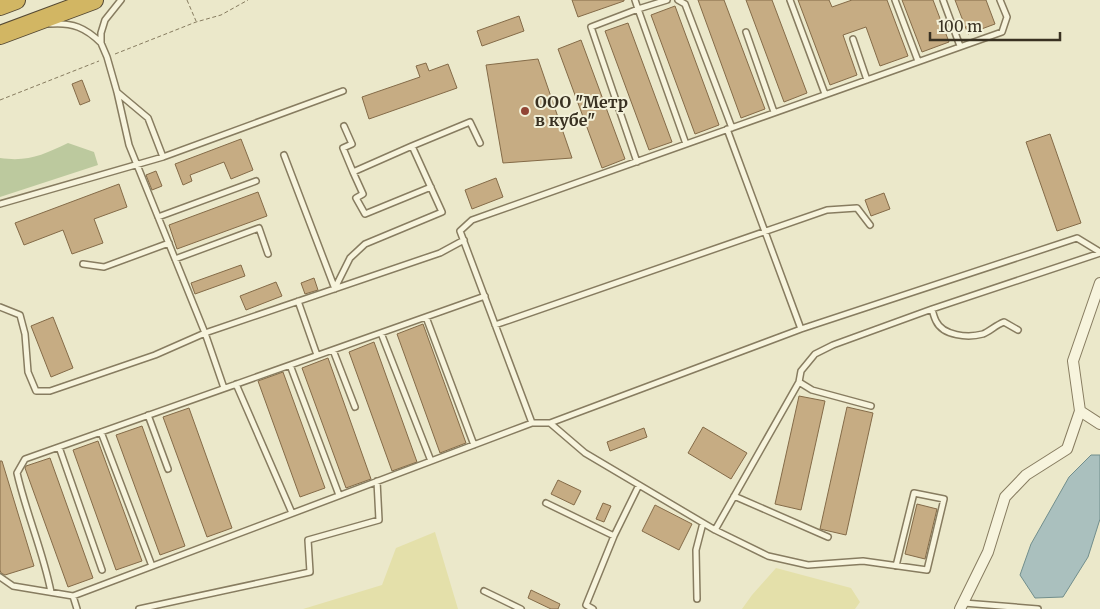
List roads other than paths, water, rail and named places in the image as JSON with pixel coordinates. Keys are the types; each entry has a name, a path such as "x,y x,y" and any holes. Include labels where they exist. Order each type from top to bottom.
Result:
{"highway":[{"path":"0,6 16,0"},
{"path":"0,35 94,0"}],"street":[{"path":"961,606 988,552 1005,497 1026,475 1067,449 1080,412 1073,361 1100,283"},
{"path":"1080,412 1100,424"}],"lane":[{"path":"101,43 101,33 106,20 121,0"},
{"path":"635,0 686,144"},
{"path":"637,162 591,27 667,0"},
{"path":"678,0 685,4 800,329"},
{"path":"790,0 825,94"},
{"path":"895,0 918,62"},
{"path":"943,0 960,46"},
{"path":"532,423 460,231 472,220 1002,32 1007,17 1000,0"},
{"path":"25,26 61,23 80,26 101,43 108,57 129,145 205,333 224,388"},
{"path":"746,32 774,112"},
{"path":"853,39 867,80"},
{"path":"0,204 163,157 343,91"},
{"path":"117,92 148,118 163,157"},
{"path":"353,172 470,122 480,143"},
{"path":"344,126 352,144 343,148 363,194 356,198 365,214 431,187"},
{"path":"335,289 350,258 365,244 442,212 412,146"},
{"path":"284,155 335,289"},
{"path":"158,217 256,181"},
{"path":"495,325 827,210 857,208 870,224"},
{"path":"175,260 259,228 268,254"},
{"path":"0,577 13,586 73,596 532,423 550,423 800,329 1077,238 1100,252"},
{"path":"0,307 20,314 25,334 28,372 36,391 50,391 155,355 205,333 440,253 464,240"},
{"path":"83,264 104,267 169,243"},
{"path":"715,530 799,382 801,371 815,354 833,344 1100,252"},
{"path":"51,592 17,472 25,459 485,296"},
{"path":"298,301 317,356"},
{"path":"932,309 936,323 949,332 969,337 985,333 995,325 1004,322 1018,330"},
{"path":"426,317 474,445"},
{"path":"381,333 431,461"},
{"path":"333,350 355,407"},
{"path":"290,365 339,496"},
{"path":"799,382 812,390 871,406"},
{"path":"236,384 292,513"},
{"path":"148,415 168,469"},
{"path":"550,423 585,453 715,530 768,556 808,565 863,561 896,566 927,570 944,500 914,494 896,566"},
{"path":"101,432 152,566"},
{"path":"59,446 102,570"},
{"path":"139,609 310,572 308,540 379,520 376,481"},
{"path":"593,609 585,607 614,536 639,485"},
{"path":"734,496 828,536"},
{"path":"546,503 614,536"},
{"path":"697,599 696,550 703,523"},
{"path":"484,591 521,609"},
{"path":"73,596 77,609"},
{"path":"961,606 1038,609"}],"water":[{"path":"1091,455 1100,455 1100,519 1088,557 1063,597 1035,598 1020,575 1031,544 1069,477"}],"place":[{"name":"ООО \"Метр в кубе\"","path":"525,111"}]}
